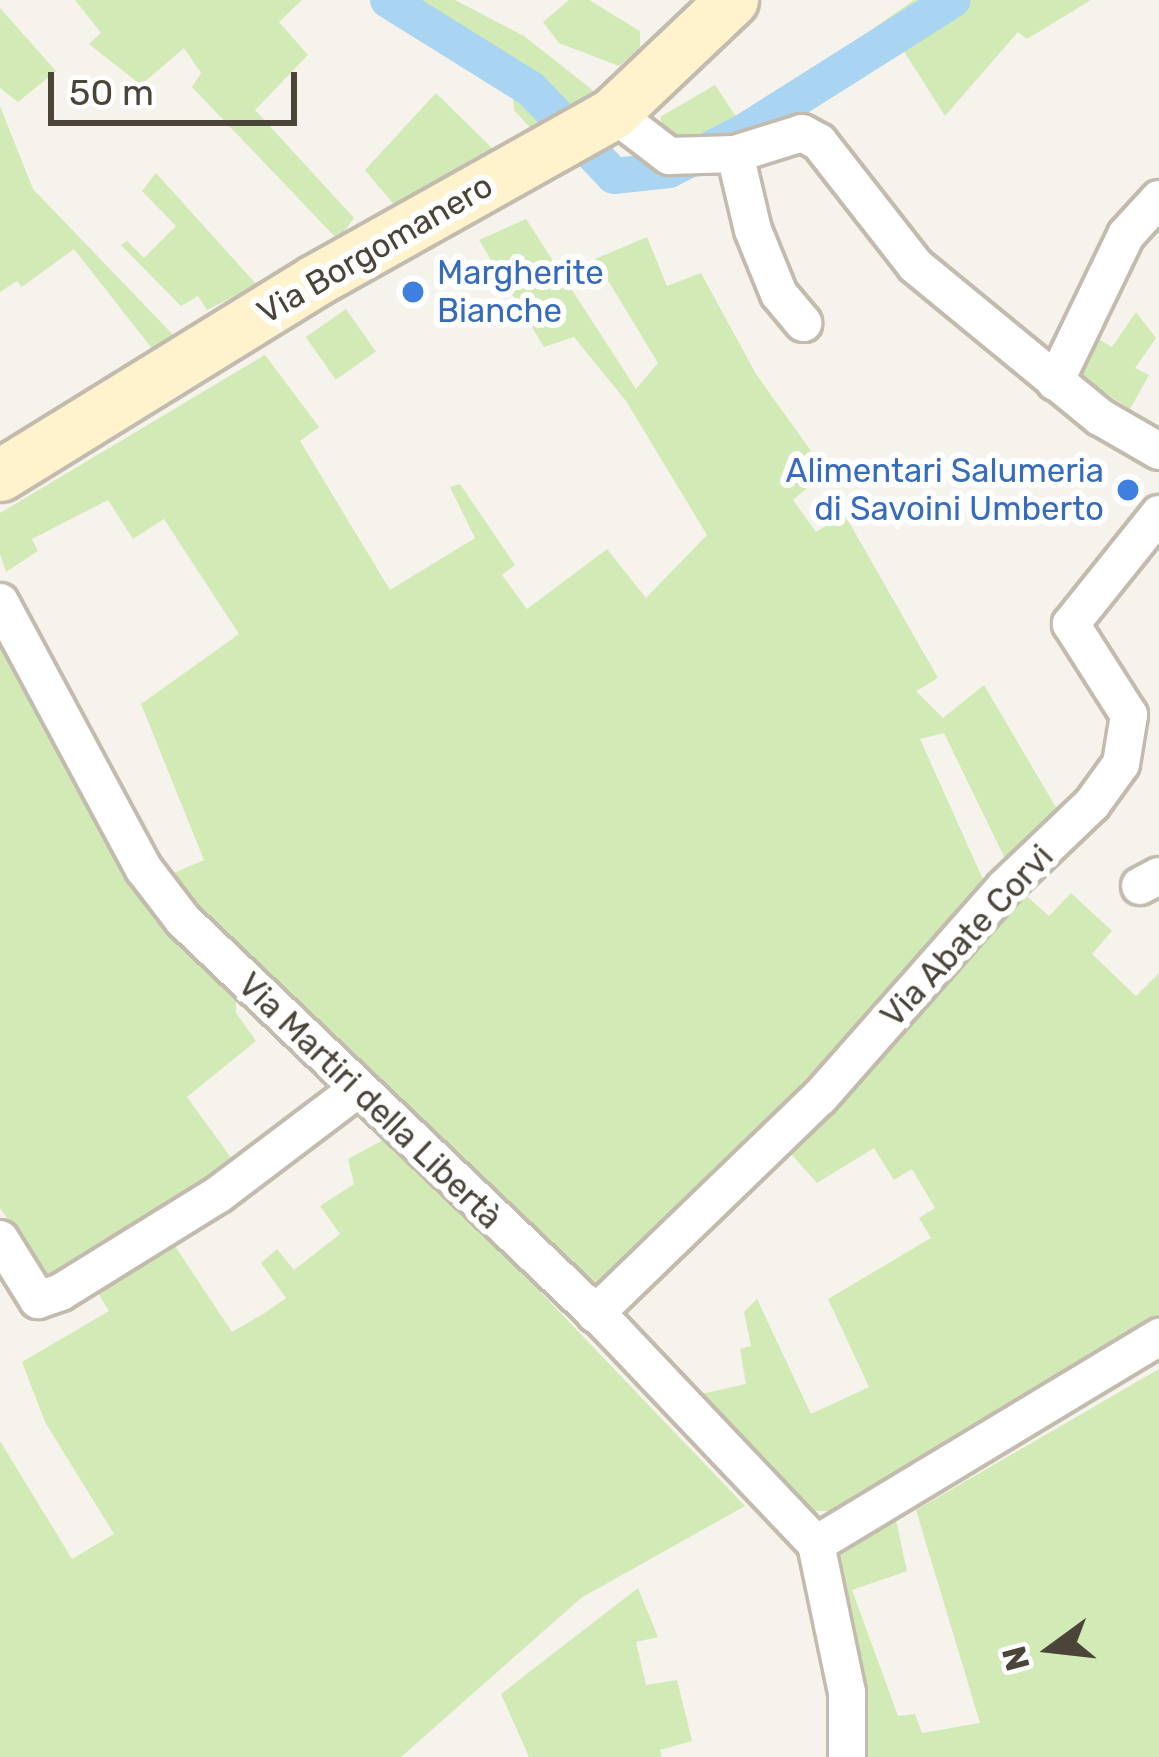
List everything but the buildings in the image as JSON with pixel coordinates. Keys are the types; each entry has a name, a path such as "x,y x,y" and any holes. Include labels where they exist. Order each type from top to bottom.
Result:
{"main road":[{"name":"Via Borgomanero","path":"0,475 314,281 591,127 731,0"}],"street":[{"path":"591,127 634,135 680,155 726,154 802,133 819,142 916,266 1055,382 1159,451"},
{"path":"726,154 779,294 803,323"},
{"path":"1055,382 1126,235 1159,199"},
{"name":"Via Abate Corvi","path":"595,1314 820,1097 1004,888 1102,790 1121,764 1129,715 1071,624 1159,514"},
{"name":"Via Martiri della Libertà","path":"0,602 144,869 183,920 355,1091 595,1314 816,1544"},
{"path":"0,1239 38,1300 61,1292 219,1194 355,1091"},
{"path":"847,1757 847,1692 816,1544 1159,1337"}],"green space":[{"path":"75,0 302,0 279,22 308,55 255,110 354,218 338,240 192,87 201,73 184,48 141,85 89,44 101,33"},
{"path":"403,0 455,0 524,36 600,96 533,131 514,110 512,85 472,46"},
{"path":"569,0 589,0 640,31 640,48 619,66 559,43 543,22"},
{"path":"914,0 1091,0 1027,39 1018,32 945,116 898,42 878,52 864,35"},
{"path":"0,8 56,71 18,102 0,88"},
{"path":"715,85 743,127 777,106 786,122 740,144 666,135 660,117"},
{"path":"436,93 493,149 396,207 365,170"},
{"path":"0,106 33,189 181,343 161,360 74,249 22,287 17,281 0,292"},
{"path":"156,173 257,285 207,310 198,296 181,306 121,245 127,241 144,258 176,226 142,191"},
{"path":"526,219 636,389 658,363 595,259 647,237 667,286 701,273 756,374 826,472 793,500 816,532 845,515 938,678 916,691 943,718 984,685 1064,821 1012,873 944,733 920,739 985,884 911,974 594,1304 167,876 204,860 141,704 239,634 164,519 133,539 108,500 32,539 38,551 6,572 0,554 0,513 265,355 319,427 300,441 390,590 475,538 450,487 460,484 515,565 502,575 527,609 607,549 646,598 707,535 626,401 574,337 544,347 479,240"},
{"path":"346,309 376,352 336,380 306,337"},
{"path":"1136,312 1156,338 1135,368 1149,375 1130,409 1079,376 1095,337 1112,347"},
{"path":"0,628 155,920 236,997 236,1013 256,1041 187,1097 237,1166 68,1271 46,1274 0,1208"},
{"path":"1022,892 1049,916 1071,893 1112,931 1092,954 1136,996 1159,973 1159,1321 835,1511 814,1511 701,1394 746,1384 740,1349 751,1346 744,1312 757,1299 811,1414 869,1387 828,1299 931,1238 919,1218 935,1208 912,1169 894,1180 874,1148 817,1183 791,1154"},
{"path":"383,1140 509,1259 745,1506 581,1598 401,1757 0,1757 0,1441 72,1559 114,1534 45,1422 22,1362 109,1311 97,1291 173,1243 232,1332 263,1314 286,1298 261,1263 277,1249 294,1270 340,1234 320,1206 354,1184 348,1159"},
{"path":"1159,1369 1159,1757 863,1757 832,1561 896,1520 907,1571 852,1590 898,1716 915,1714 922,1733 980,1723 916,1510"},
{"path":"638,1588 658,1637 636,1642 646,1685 677,1680 692,1741 660,1750 662,1757 529,1757 501,1694"}],"waterway":[{"path":"388,0 531,89 614,176 669,170 742,133 952,0"}],"place":[{"name":"Margherite Bianche","path":"413,292"},
{"name":"Alimentari Salumeria di Savoini Umberto","path":"1128,490"}]}
